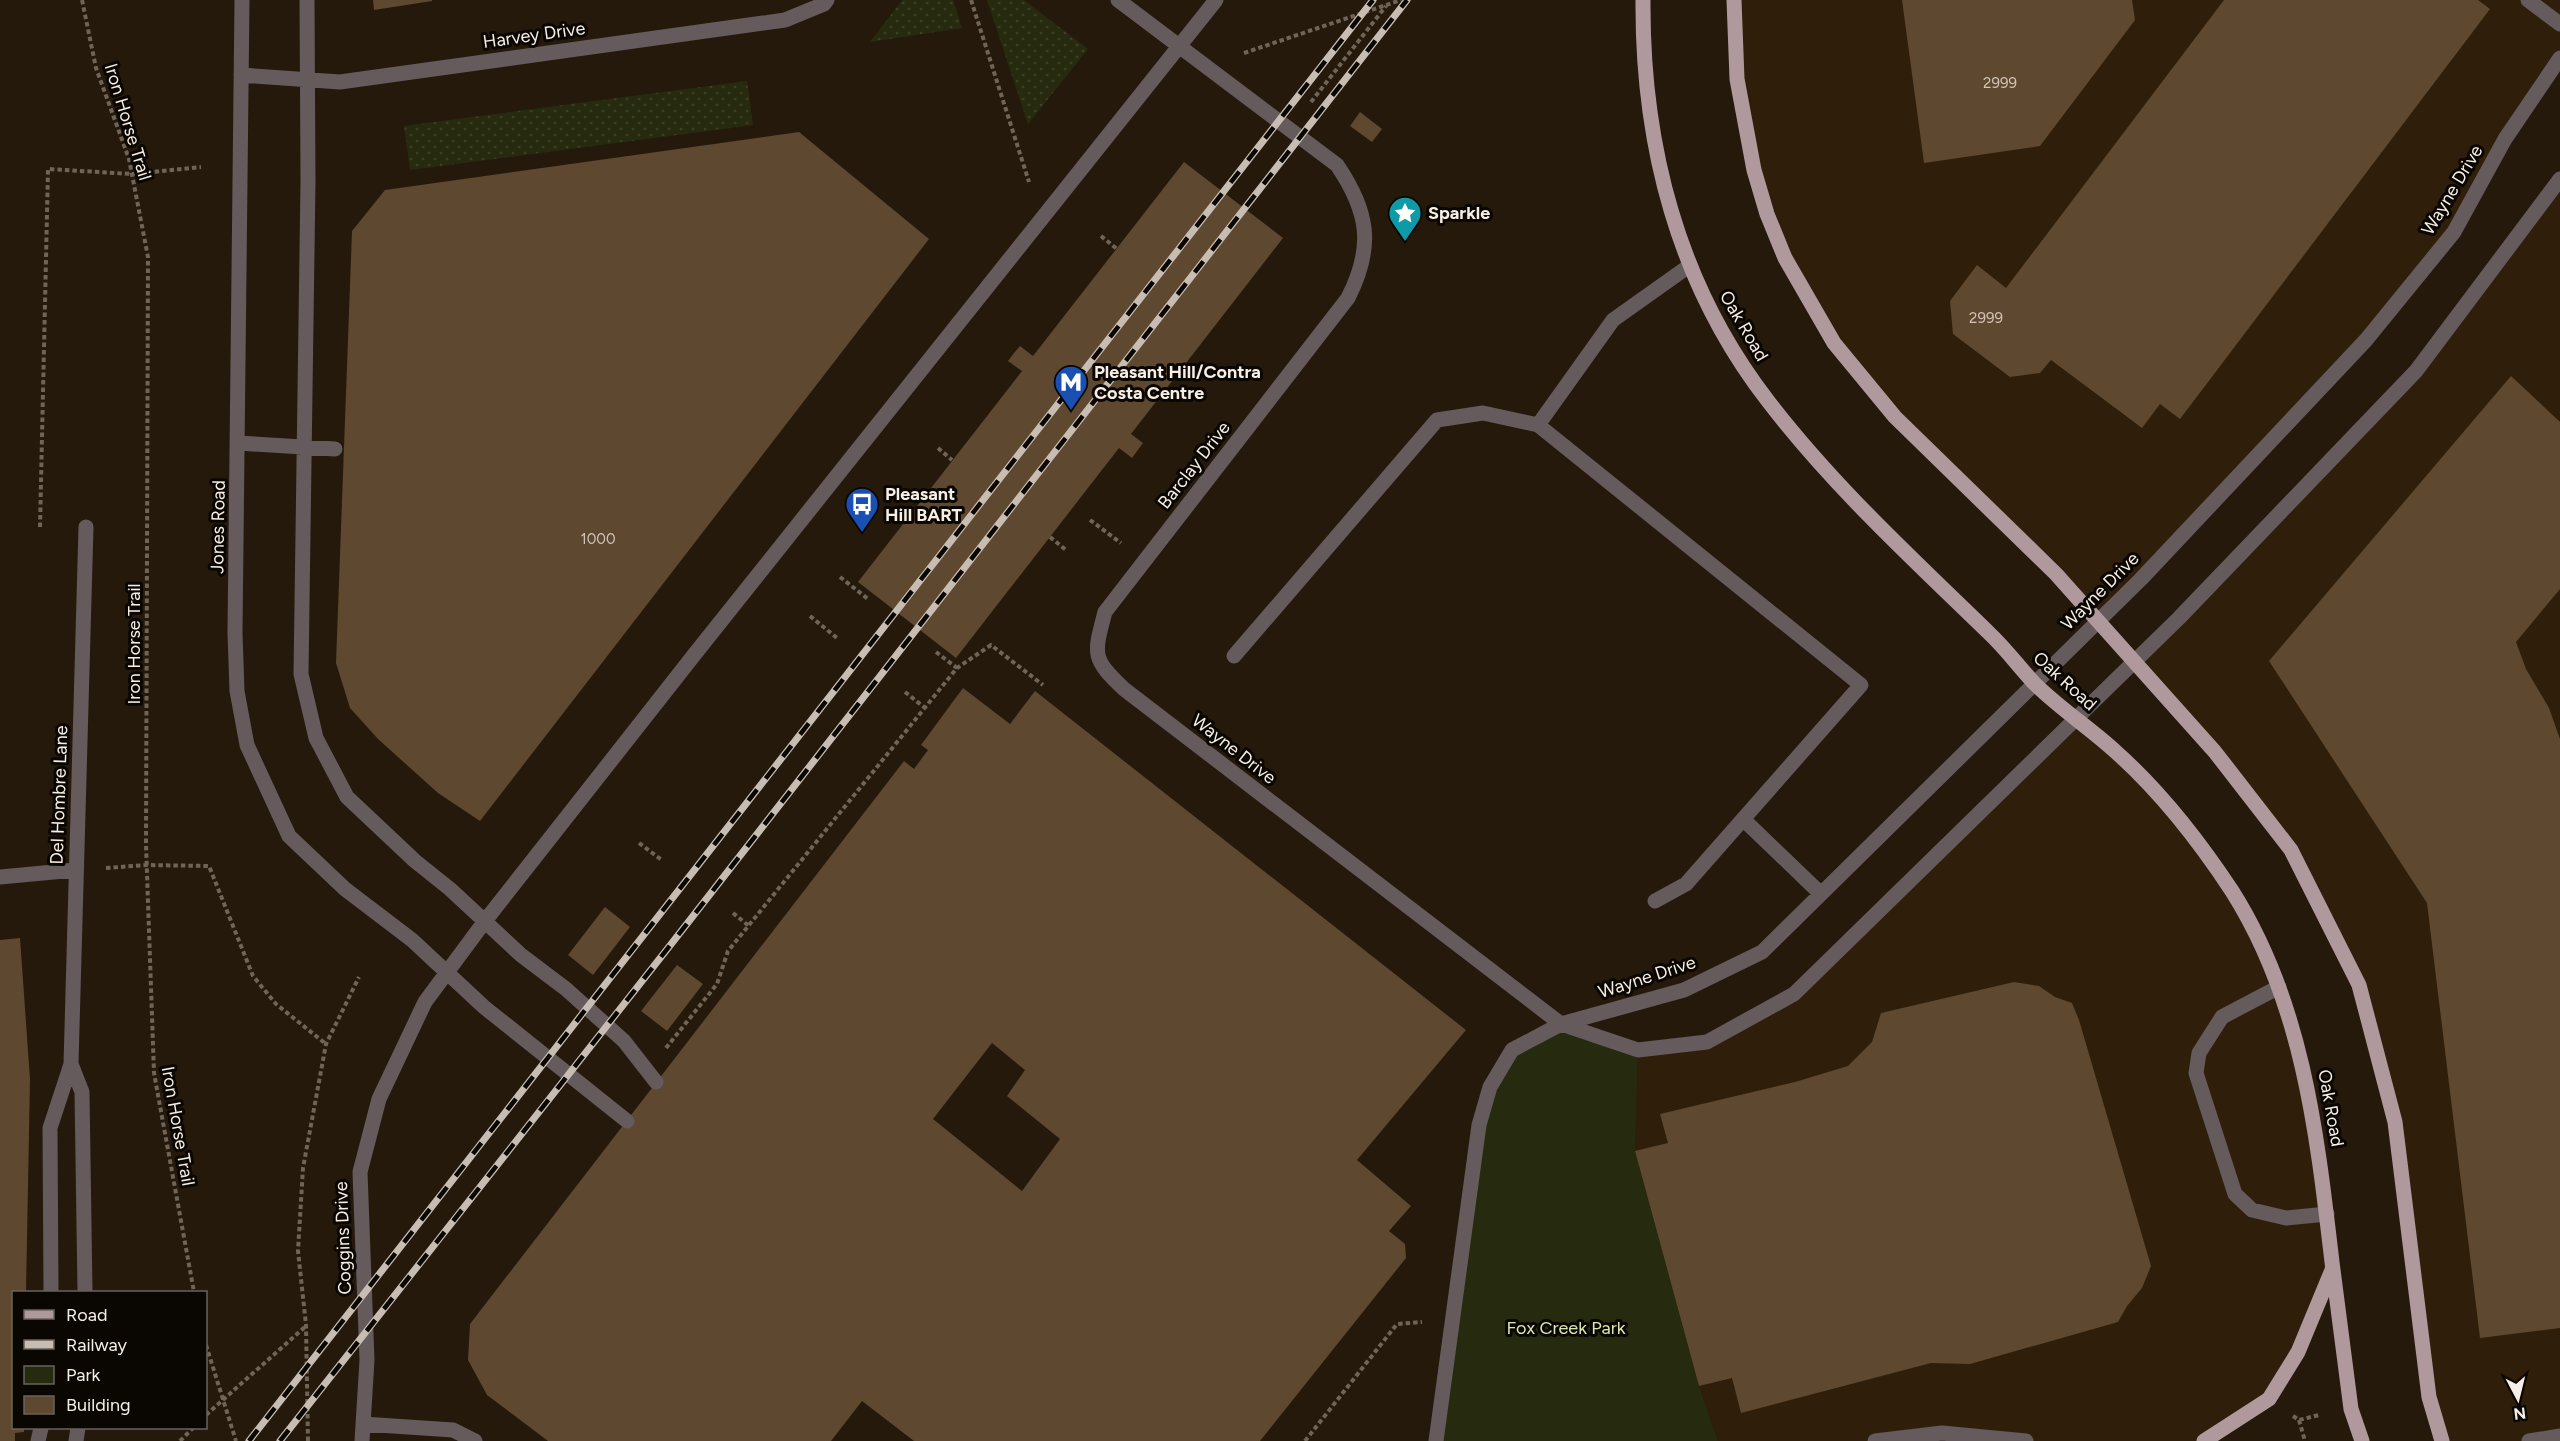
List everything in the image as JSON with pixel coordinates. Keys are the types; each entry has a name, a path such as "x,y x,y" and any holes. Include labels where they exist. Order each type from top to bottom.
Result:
{"main road":[{"name":"Oak Road","path":"1643,0 1643,50 1653,142 1663,188 1689,266 1715,320 1740,361 1766,399 1797,437 1892,540 1994,638 2035,684 2130,765 2189,830 2234,894 2270,965 2297,1037 2316,1129 2351,1409 2362,1441"},
{"path":"1734,0 1737,79 1754,170 1767,214 1785,258 1808,301 1843,355 1895,417 2056,574 2215,752 2291,850 2359,985 2395,1122 2429,1397 2442,1441"},
{"path":"2204,1441 2269,1399 2302,1343 2333,1267"}],"street":[{"name":"Jones Road","path":"242,0 235,633 237,691 247,745 289,836 345,889 412,939 484,1007 627,1121"},
{"path":"307,0 302,674 316,738 347,797 521,955 566,989 624,1041 652,1077"},
{"name":"Harvey Drive","path":"241,75 340,81 784,20 824,4 827,0"},
{"name":"Barclay Drive","path":"1095,648 1105,612 1348,298 1359,277 1365,236 1362,215 1353,188 1337,165 1118,0"},
{"path":"1178,45 1216,0"},
{"path":"2528,0 2560,24"},
{"name":"Coggins Drive","path":"362,1441 367,1360 360,1172 379,1099 425,1002 485,921 1178,45"},
{"name":"Wayne Drive","path":"1561,1024 1684,990 1761,952 1821,894 2097,622 2366,340 2454,232 2505,139 2560,58"},
{"name":"Wayne Drive","path":"1095,648 1103,669 1124,689 1561,1024 1638,1050 1707,1042 1794,994 2134,663 2416,371 2560,179"},
{"path":"1538,425 1612,320 1689,266"},
{"path":"1234,656 1437,420 1483,413 1538,425 1861,685 1686,884 1655,902"},
{"path":"238,443 335,449"},
{"name":"Del Hombre Lane","path":"51,1291 50,1128 71,1064 86,527"},
{"path":"1743,819 1821,894"},
{"path":"0,877 75,870"},
{"path":"2279,987 2222,1017 2199,1053 2196,1072 2235,1194 2252,1210 2286,1218 2327,1214"},
{"path":"1436,1441 1479,1125 1490,1087 1512,1050 1561,1024"},
{"name":"Del Hombre Lane","path":"71,1064 82,1092 85,1291"},
{"path":"363,1424 453,1430 475,1441"},
{"path":"1875,1441 1942,1433 2026,1441"},
{"path":"2529,1441 2560,1436"}],"path":[{"name":"Iron Horse Trail","path":"82,0 96,68 129,159 148,257 147,865 154,1073 194,1291"},
{"path":"970,0 1029,182"},
{"path":"1244,53 1401,0"},
{"path":"1311,102 1386,6"},
{"path":"40,527 48,170 132,174 201,167"},
{"path":"1101,236 1117,249"},
{"path":"1184,365 1200,381"},
{"path":"938,448 952,460"},
{"path":"1090,520 1145,561"},
{"path":"1050,537 1066,550"},
{"path":"840,577 868,599"},
{"path":"810,616 837,638"},
{"path":"652,1077 717,984 728,951 957,668 990,645 1043,685"},
{"path":"936,652 957,668"},
{"path":"905,692 925,708"},
{"path":"639,843 663,861"},
{"path":"75,870 147,865 209,866 253,976 276,1004 326,1044"},
{"path":"733,913 749,926"},
{"path":"308,1441 306,1325 298,1251 303,1168 326,1044 358,977"},
{"path":"1305,1441 1397,1324 1452,1320"},
{"path":"207,1414 222,1398 306,1325"},
{"path":"207,1348 236,1441"},
{"path":"2299,1420 2319,1415"},
{"path":"2293,1416 2299,1420 2304,1441"},
{"path":"180,1441 193,1429"}],"shaded area":[{"path":"1734,0 2560,0 2560,58 2454,232 2366,340 2097,622 1863,381 1767,214 1734,30"},
{"path":"2560,179 2560,1441 2442,1441 2395,1122 2359,985 2291,850 2134,663 2416,371"},
{"path":"2076,718 2117,753 2234,894 2297,1037 2333,1267 2280,1382 2206,1441 2026,1441 1942,1433 1875,1441 1718,1441 1699,1386 1635,1151 1638,1050 1707,1042 1794,994"}],"green space":[{"path":"902,0 953,0 962,28 870,42"},
{"path":"987,0 1024,0 1088,49 1028,124"},
{"path":"747,81 753,125 410,170 404,126"},
{"name":"Fox Creek Park","path":"1561,1024 1638,1050 1635,1151 1699,1386 1718,1441 1436,1441 1479,1125 1512,1050"}],"building":[{"path":"373,0 432,0 432,1 374,10"},
{"path":"1902,0 2132,0 2135,20 2040,146 1924,163"},
{"path":"2224,0 2478,0 2490,9 2180,419 2160,404 2142,428 2051,360 2040,373 2010,377 1953,334 1950,301 1977,265 2006,288"},
{"path":"1360,112 1382,129 1372,142 1350,126"},
{"path":"799,132 929,239 480,821 438,793 378,739 350,708 336,663 352,231 385,190"},
{"path":"1184,162 1283,238 1131,434 1143,443 1132,458 1119,448 956,658 858,582 1022,371 1008,361 1014,353 1020,346 1033,356"},
{"path":"2511,376 2560,422 2560,589 2516,642 2526,669 2549,708 2560,739 2560,1328 2480,1338 2427,903 2269,661"},
{"path":"963,688 1010,724 1035,691 1466,1030 1357,1160 1411,1206 1389,1231 1405,1244 1406,1258 1260,1441 914,1441 862,1401 831,1441 548,1441 487,1395 468,1360 470,1324 904,761 914,769 928,750 921,745","holes":["992,1043 1025,1070 1007,1096 1060,1139 1022,1191 933,1119"]},
{"path":"605,907 630,927 593,975 568,955"},
{"path":"20,938 30,1079 26,1291 12,1291 12,1429 24,1429 24,1432 15,1433 15,1441 0,1441 0,940"},
{"path":"677,965 703,984 667,1031 641,1011"},
{"path":"2014,982 2039,986 2055,997 2072,1003 2079,1020 2151,1266 2142,1288 2127,1306 2118,1322 1970,1364 1931,1363 1741,1413 1732,1378 1699,1386 1635,1151 1668,1143 1660,1114 1795,1082 1848,1066 1872,1042 1881,1013"}],"railway":[{"path":"249,1441 1373,0"},
{"path":"280,1441 672,943 1407,0"}],"place":[{"name":"Sparkle","path":"1405,242"},
{"name":"Pleasant Hill/Contra Costa Centre","path":"1071,411"},
{"name":"Pleasant Hill BART","path":"862,533"}]}
